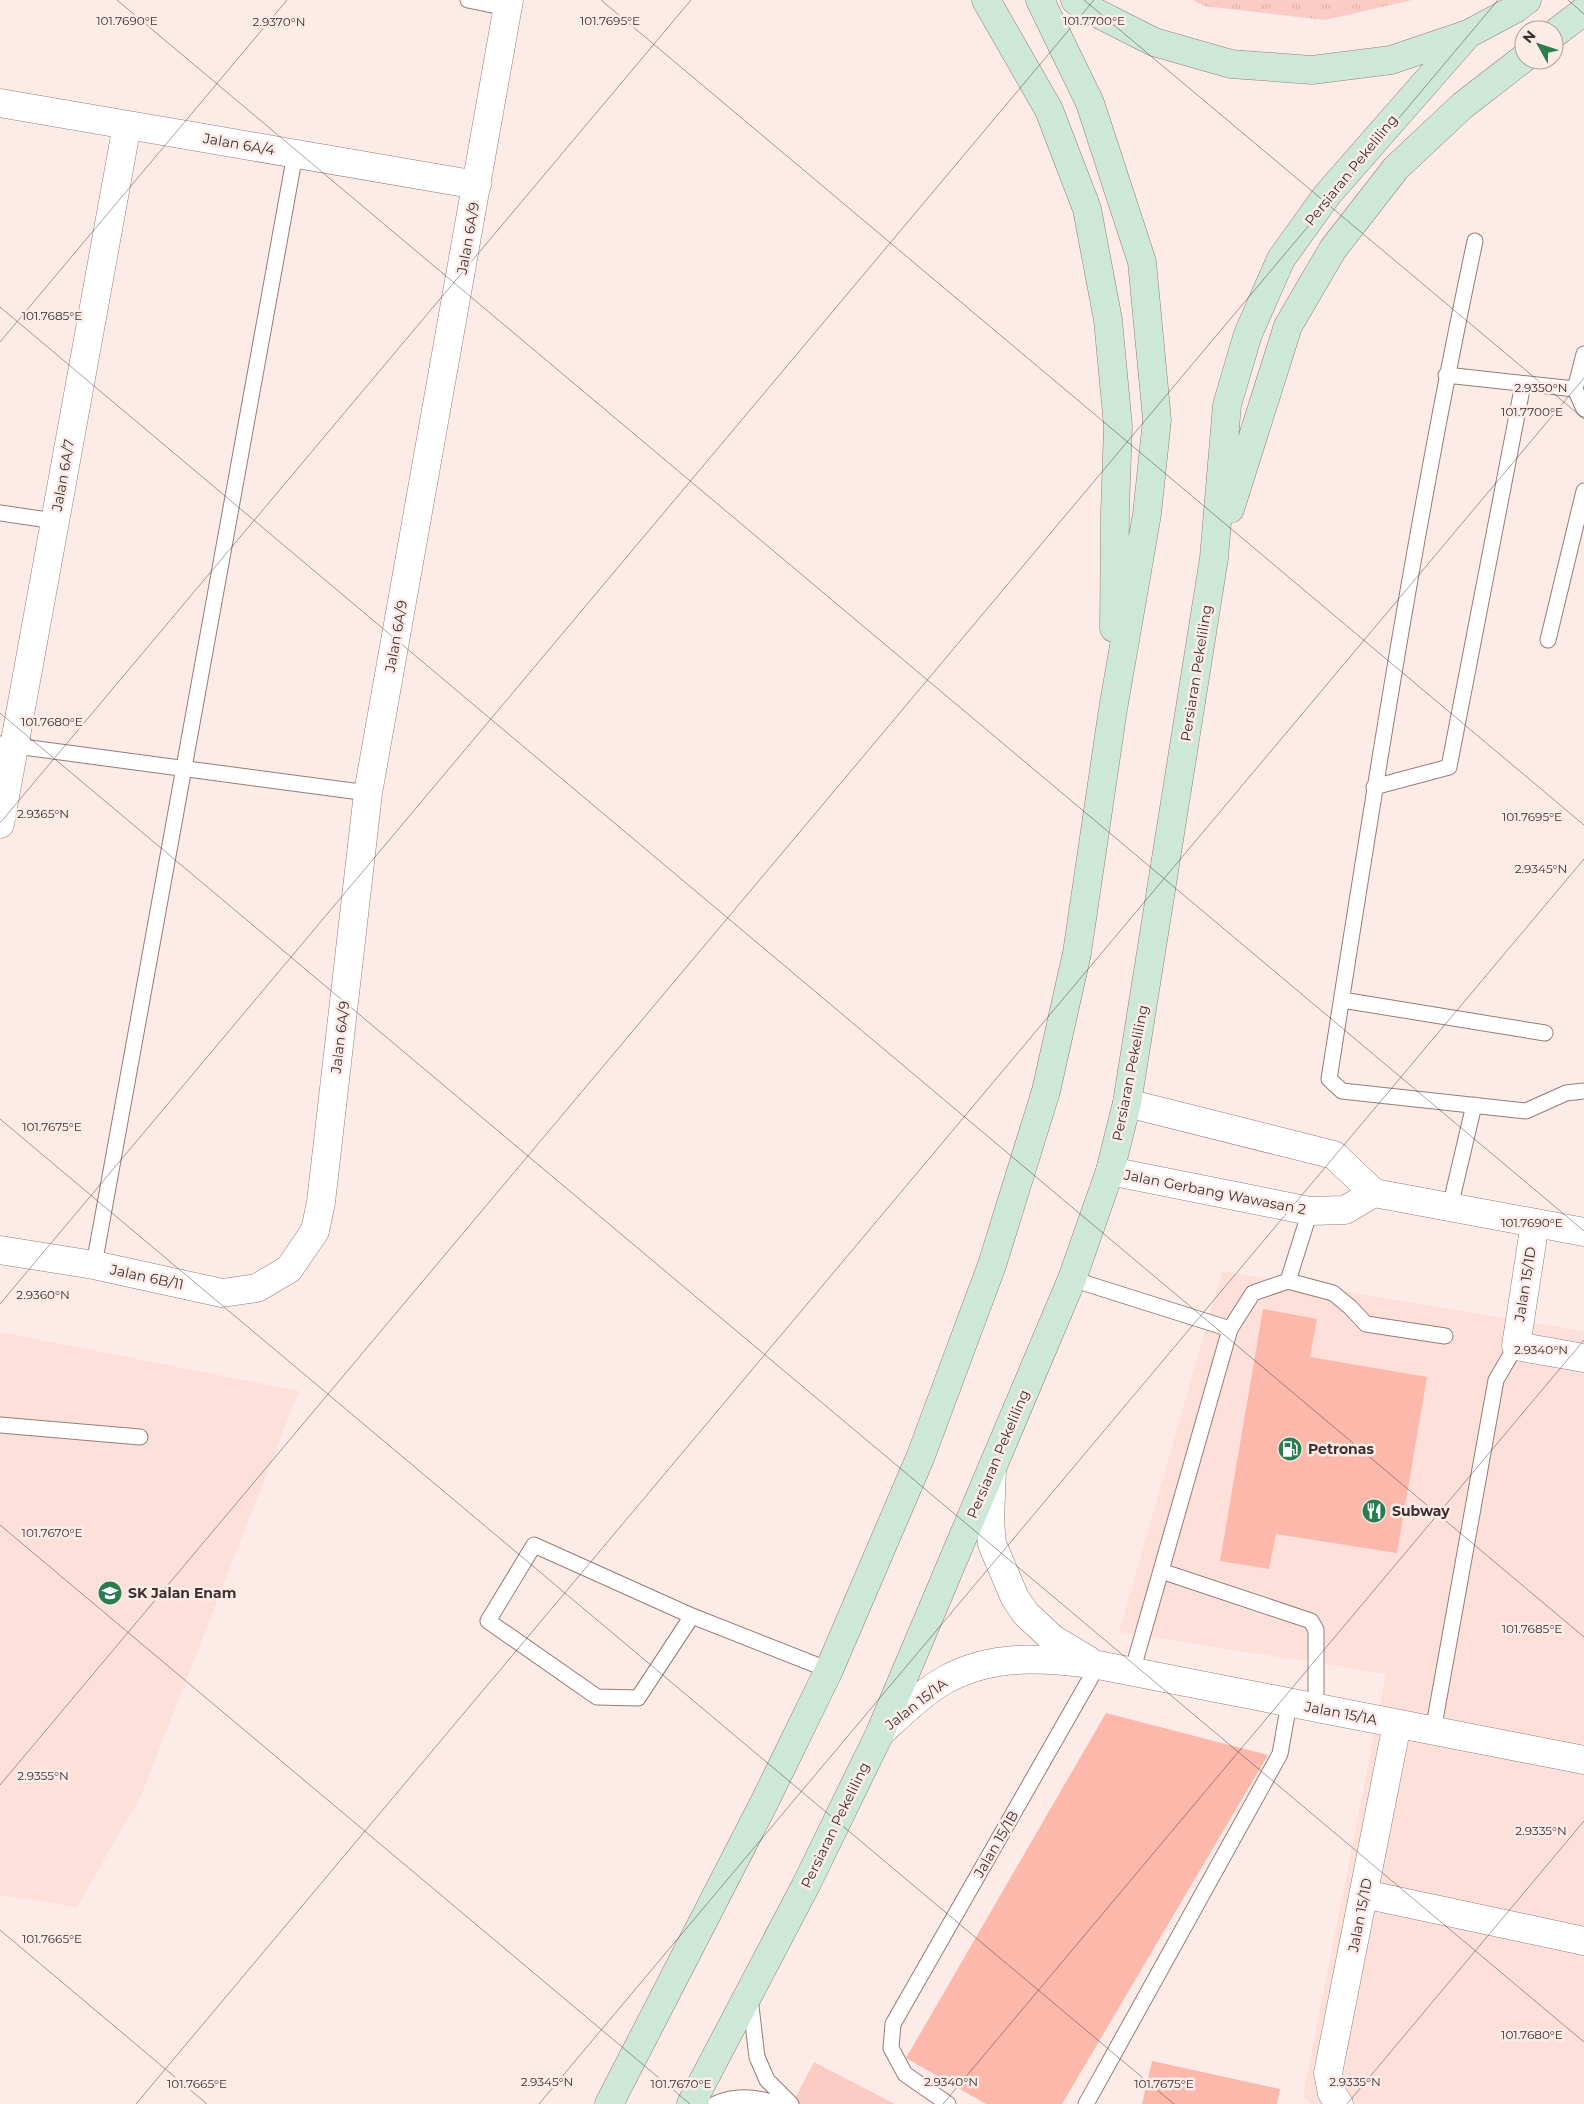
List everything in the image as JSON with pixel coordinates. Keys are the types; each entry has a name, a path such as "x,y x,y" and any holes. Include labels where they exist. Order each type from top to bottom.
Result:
{"main road":[{"path":"986,0 1049,110 1084,200 1108,320 1118,426 1113,709"},
{"path":"609,2104 764,1803 829,1670 920,1458 992,1265 1046,1091 1077,953 1113,709 1147,514 1157,420 1142,262 1090,103 1040,0"},
{"path":"1075,0 1083,6 1154,42 1231,64 1312,70 1391,60 1468,34 1527,0"},
{"path":"1564,26 1584,11"},
{"name":"Persiaran Pekeliling","path":"691,2104 749,1990 806,1885 880,1732 1072,1279 1110,1171 1127,1103 1214,558 1227,405 1248,334 1281,259 1327,195 1352,164 1468,34"},
{"path":"1214,558 1288,326 1332,249 1396,168 1462,106 1514,66"}],"street":[{"name":"Jalan 6A/9","path":"289,1269 315,1231 321,1202 368,793 508,4"},
{"name":"Jalan 6A/4","path":"0,103 477,185"},
{"name":"Jalan 6A/7","path":"0,824 7,744 55,521 127,125"},
{"path":"1127,1103 1334,1156 1374,1193 1584,1232"},
{"name":"Jalan Gerbang Wawasan 2","path":"1110,1171 1310,1211 1345,1210 1374,1193"},
{"name":"Jalan 15/1D","path":"1516,1346 1535,1223"},
{"name":"Jalan 6B/11","path":"0,1250 94,1265 222,1293 257,1288 289,1269"},
{"path":"1516,1346 1584,1358"},
{"name":"Jalan 15/1A","path":"992,1466 990,1521 992,1544 1015,1598 1026,1614 1054,1638 1098,1665"},
{"name":"Jalan 15/1A","path":"880,1732 937,1686 967,1669 998,1661 1023,1658 1098,1665 1584,1760"},
{"name":"Jalan 15/1D","path":"1339,2104 1332,2093 1328,2073 1397,1724"},
{"path":"1364,1894 1584,1941"}],"lane":[{"path":"468,0 508,4"},
{"path":"94,1265 295,154"},
{"path":"1475,241 1446,375 1374,787 1329,1079 1342,1091 1526,1111 1566,1093 1584,1091"},
{"path":"1584,354 1574,390 1584,409"},
{"path":"1446,375 1574,390"},
{"path":"1374,787 1448,767 1524,384"},
{"path":"1548,640 1584,491"},
{"path":"0,513 55,521"},
{"path":"7,744 368,793"},
{"path":"1342,1000 1545,1033"},
{"path":"1450,1207 1474,1104"},
{"path":"1288,1282 1310,1211"},
{"path":"1072,1279 1230,1330"},
{"path":"1132,1672 1230,1330 1253,1294 1288,1282 1333,1293 1366,1324 1445,1336"},
{"path":"1433,1731 1496,1380 1516,1346"},
{"path":"0,1425 140,1437"},
{"path":"692,1616 638,1698 596,1697 488,1621 534,1545 692,1616 829,1670"},
{"path":"1161,1571 1311,1621 1316,1630 1316,1708"},
{"name":"Jalan 15/1B","path":"948,2104 905,2074 891,2048 893,2024 1098,1665"},
{"path":"1086,2104 1280,1754 1289,1703"},
{"path":"749,1990 757,2058 767,2080 791,2104"},
{"path":"715,2104 722,2101 745,2098 777,2104"}],"shaded area":[{"path":"1222,1271 1584,1331 1584,2104 1311,2104 1303,2096 1386,1674 1119,1632"},
{"name":"SK Jalan Enam","path":"0,1332 299,1391 141,1796 77,1907 0,1895"}],"green space":[{"path":"1193,0 1412,0 1325,20 1204,6"},
{"path":"814,2062 895,2104 792,2104"}],"building":[{"name":"Petronas","path":"1263,1309 1317,1319 1310,1357 1427,1377 1397,1553 1276,1534 1269,1569 1220,1561"},
{"path":"1106,1713 1268,1755 1062,2104 986,2104 906,2058"},
{"path":"1152,2061 1280,2089 1277,2104 1142,2104"}],"place":[{"name":"Petronas","path":"1290,1449"},
{"name":"Subway","path":"1374,1511"},
{"name":"SK Jalan Enam","path":"110,1593"}]}
